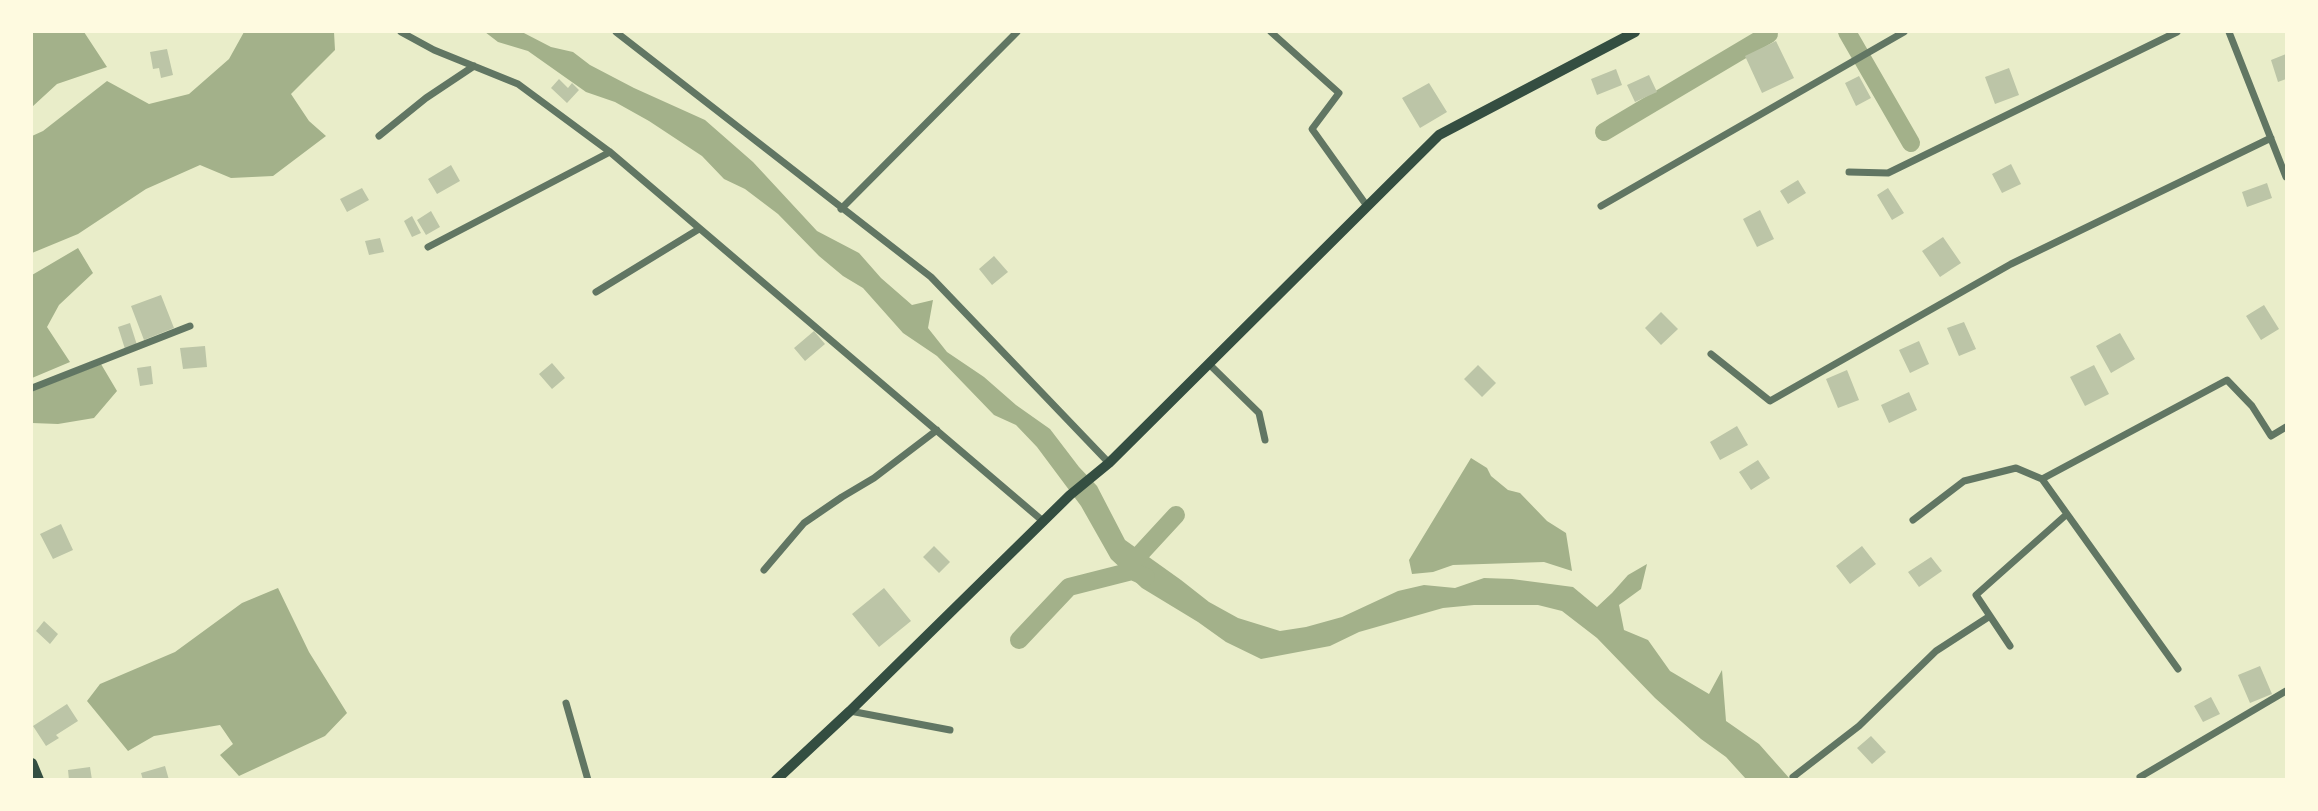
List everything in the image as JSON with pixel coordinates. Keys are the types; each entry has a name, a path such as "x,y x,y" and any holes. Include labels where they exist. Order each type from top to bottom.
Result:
{"main road":[{"path":"776,779 850,711 1070,495 1109,463 1439,135 1635,32"},
{"path":"32,763 40,779"}],"street":[{"path":"401,32 434,50 518,84 610,152 1044,523"},
{"path":"616,32 931,277 1109,463"},
{"path":"841,209 1017,32"},
{"path":"1271,32 1339,93 1312,129 1367,206"},
{"path":"1601,206 1904,32"},
{"path":"1849,172 1888,173 2177,32"},
{"path":"2229,32 2287,177"},
{"path":"379,136 426,98 474,66"},
{"path":"1711,354 1770,401 2011,264 2271,138"},
{"path":"428,247 610,152"},
{"path":"596,292 699,229"},
{"path":"32,388 190,326"},
{"path":"1209,364 1259,413 1265,440"},
{"path":"2042,479 2227,380 2252,405 2271,436 2287,427"},
{"path":"764,570 804,523 874,478 937,430"},
{"path":"1913,520 1964,481 2015,468 2042,479 2178,669"},
{"path":"2010,646 1976,594 2067,514"},
{"path":"1793,778 1859,726 1936,650 1990,617"},
{"path":"2140,777 2287,691"},
{"path":"566,703 588,779"},
{"path":"850,711 950,730"}],"shaded area":[{"path":"32,32 84,32 107,67 57,84 32,107"},
{"path":"244,32 334,32 335,50 291,94 309,121 326,136 273,176 231,178 200,165 146,189 78,234 32,253 32,136 43,131 107,81 149,104 189,94 229,59"},
{"path":"485,32 522,32 551,47 573,52 590,65 634,88 705,120 753,162 817,231 859,253 881,278 912,305 933,300 928,328 947,352 984,377 1016,405 1050,429 1097,486 1125,540 1209,602 1238,618 1280,631 1342,617 1398,591 1424,585 1455,588 1484,578 1573,587 1597,607 1628,575 1647,564 1641,589 1619,605 1624,630 1648,640 1670,671 1709,694 1722,670 1726,721 1759,744 1790,779 1746,779 1726,757 1701,739 1655,698 1597,638 1562,611 1538,605 1443,608 1359,632 1330,646 1261,659 1226,642 1142,588 1111,559 1081,506 1037,447 1016,425 994,415 937,356 903,333 863,288 819,256 778,214 745,189 724,179 702,156 649,121 615,102 586,92 528,51 498,42"},
{"path":"78,248 93,273 59,305 47,327 70,362 32,378 32,275"},
{"path":"101,364 117,391 94,418 58,424 32,423 32,391"},
{"path":"1471,458 1487,468 1491,476 1508,490 1520,493 1547,521 1566,533 1572,571 1544,562 1453,565 1433,572 1412,574 1409,560"},
{"path":"278,588 309,652 347,713 325,736 239,776 220,755 233,744 220,725 154,736 128,751 87,701 100,684 175,652 242,603"}],"building":[{"path":"1776,41 1794,78 1762,93 1745,56"},
{"path":"167,49 173,75 161,78 159,68 153,69 150,52"},
{"path":"2286,54 2286,79 2278,82 2271,60"},
{"path":"2009,68 2019,95 1995,104 1985,77"},
{"path":"1616,69 1622,85 1597,95 1591,79"},
{"path":"1649,75 1657,92 1635,102 1627,85"},
{"path":"1859,76 1871,98 1856,106 1845,83"},
{"path":"559,79 568,88 572,83 579,90 567,103 551,88"},
{"path":"1429,83 1447,112 1420,128 1402,98"},
{"path":"2011,164 2021,184 2002,193 1992,174"},
{"path":"451,165 460,181 437,194 428,179"},
{"path":"1798,180 1806,193 1788,204 1780,191"},
{"path":"2267,183 2272,198 2247,207 2242,192"},
{"path":"362,188 369,200 347,212 340,199"},
{"path":"1888,188 1904,213 1892,220 1877,195"},
{"path":"1760,210 1774,239 1757,247 1743,219"},
{"path":"431,211 440,227 426,235 417,220"},
{"path":"412,216 421,233 412,237 404,221"},
{"path":"1943,237 1961,263 1940,277 1922,251"},
{"path":"380,238 384,252 369,255 365,241"},
{"path":"994,256 1008,272 992,285 979,269"},
{"path":"161,295 174,328 144,340 131,306"},
{"path":"2264,305 2279,329 2261,340 2246,316"},
{"path":"1661,312 1678,329 1661,345 1645,328"},
{"path":"1964,322 1976,349 1959,356 1947,328"},
{"path":"130,323 137,345 125,349 118,327"},
{"path":"814,331 825,344 805,361 794,348"},
{"path":"2120,333 2135,359 2111,373 2096,346"},
{"path":"1919,341 1929,364 1910,373 1899,350"},
{"path":"205,346 207,367 183,369 180,348"},
{"path":"552,363 565,378 552,389 539,374"},
{"path":"1478,365 1496,383 1482,397 1464,379"},
{"path":"2094,365 2109,394 2085,406 2070,377"},
{"path":"151,366 153,384 140,386 137,368"},
{"path":"1847,370 1859,400 1838,408 1826,379"},
{"path":"1909,392 1917,410 1889,423 1881,405"},
{"path":"1737,426 1748,445 1720,460 1710,442"},
{"path":"1758,460 1770,478 1751,490 1739,472"},
{"path":"61,524 73,550 53,559 40,534"},
{"path":"934,546 950,562 939,573 923,557"},
{"path":"1862,546 1876,564 1850,584 1836,566"},
{"path":"1931,557 1942,571 1919,587 1908,572"},
{"path":"884,588 911,621 879,647 852,614"},
{"path":"44,621 58,634 50,644 36,631"},
{"path":"2260,666 2272,694 2250,703 2238,675"},
{"path":"2211,697 2220,714 2203,722 2194,706"},
{"path":"67,704 78,721 56,735 59,738 46,746 33,726"},
{"path":"1871,736 1886,752 1872,764 1857,748"},
{"path":"165,766 169,780 143,780 141,773"},
{"path":"90,767 92,780 69,780 68,770"}],"waterway":[{"path":"1604,132 1769,34 1768,32"},
{"path":"1847,32 1911,143"},
{"path":"1128,567 1176,515"},
{"path":"1019,640 1069,587 1132,571 1146,577"}]}
